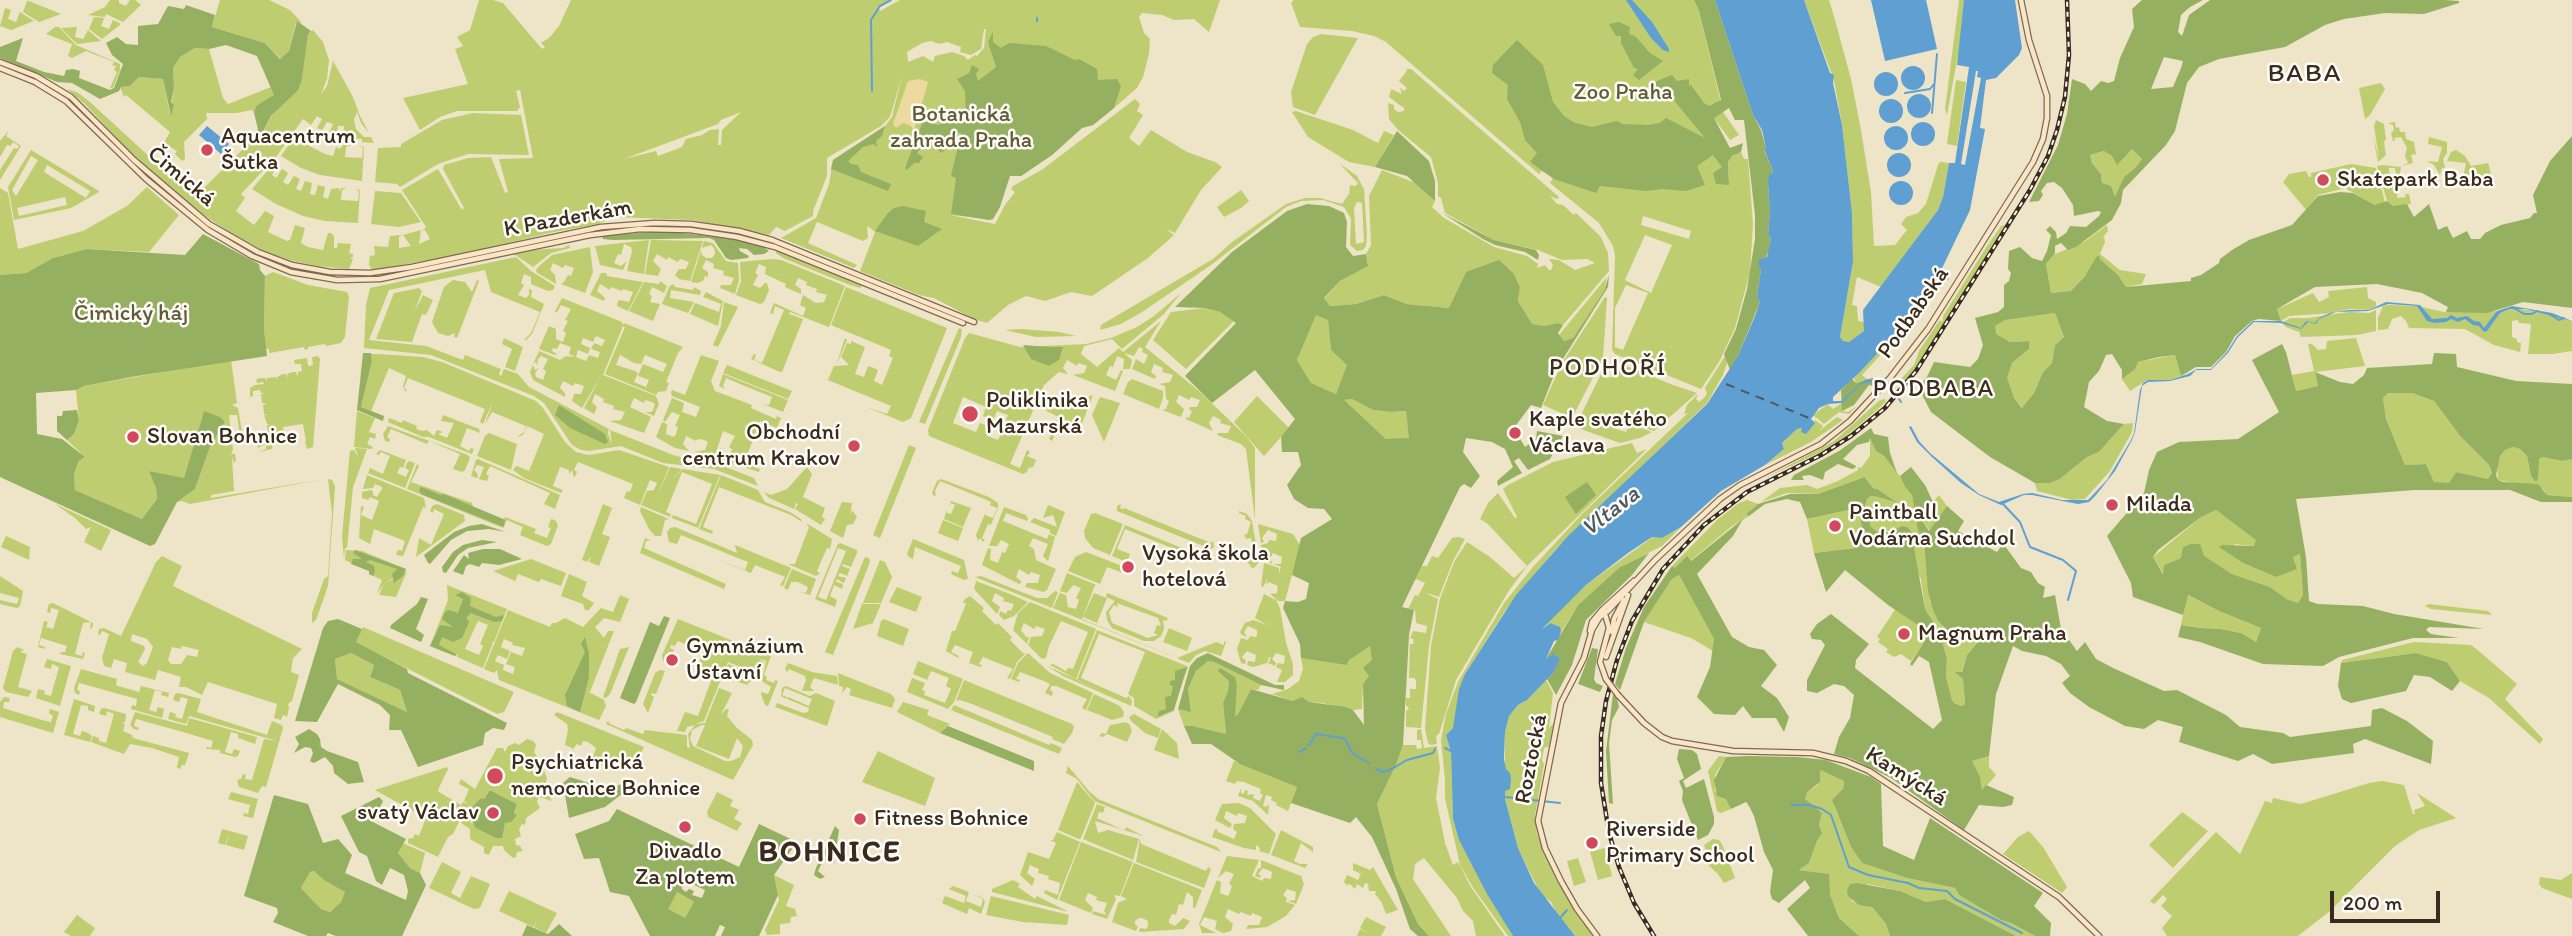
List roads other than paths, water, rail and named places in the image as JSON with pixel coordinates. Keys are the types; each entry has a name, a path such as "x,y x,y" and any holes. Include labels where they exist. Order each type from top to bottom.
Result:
{"main road":[{"name":"Podbabská","path":"1615,618 1640,576 1720,499 1740,485 1821,444 1850,421 1909,355 1948,298 2033,162 2043,139 2047,96 2029,40 2021,0"},
{"name":"Čimická","path":"0,62 36,76 71,97 121,148 175,197 202,219 244,245 292,265 321,271 362,274"},
{"name":"Čimická","path":"0,68 35,82 66,101 169,199 194,220 239,249 291,272 325,279 359,281"},
{"name":"K Pazderkám","path":"362,274 412,267 601,227 674,223 738,231 772,240 974,322"},
{"name":"K Pazderkám","path":"359,281 409,274 590,235 640,229 682,229 721,234 775,247 963,323"},
{"path":"1589,638 1595,618 1625,587 1640,576"},
{"name":"Podbabská","path":"1607,611 1632,587"},
{"path":"1606,657 1628,595"},
{"path":"1607,611 1613,612 1615,618 1603,673 1601,659 1609,628 1604,616 1607,611"},
{"name":"Roztocká","path":"1597,936 1561,881 1545,848 1538,821 1561,703 1581,665 1595,624 1607,611"},
{"path":"1595,624 1601,620 1612,621 1615,618"},
{"name":"Kamýcká","path":"1603,673 1618,695 1644,723 1672,741 1733,751 1813,753 1846,761 1869,771 2059,897 2099,936"}],"water":[{"path":"1626,0 1632,0 1652,22 1669,52 1663,50 1651,38"},
{"name":"Vltava","path":"1715,0 1804,0 1830,73 1834,75 1833,83 1842,125 1852,213 1853,262 1840,337 1849,342 1864,331 1863,310 1938,210 1949,163 1955,163 1969,67 1957,65 1964,0 2015,0 2022,48 2019,55 1996,78 1986,80 1980,128 1985,129 1970,210 1933,287 1947,276 1949,279 1928,295 1920,308 1833,397 1833,401 1841,401 1862,382 1867,379 1877,381 1861,384 1842,403 1819,408 1811,419 1815,423 1806,434 1801,432 1802,428 1797,429 1782,443 1784,449 1765,465 1721,491 1681,527 1662,538 1652,537 1628,553 1586,585 1542,629 1551,623 1560,627 1558,640 1554,641 1546,659 1553,654 1560,659 1553,673 1509,716 1505,732 1504,759 1511,779 1510,789 1505,791 1505,799 1518,848 1534,883 1575,936 1513,936 1459,840 1453,819 1451,752 1446,735 1453,728 1459,689 1465,674 1516,595 1568,536 1707,404 1738,356 1760,302 1757,298 1761,269 1758,263 1767,257 1771,239 1768,234 1768,184 1769,175 1773,171 1764,149 1762,130 1753,115","holes":["1978,71 1977,77 1981,78 1965,165 1961,164"]},
{"path":"1871,0 1926,0 1937,49 1885,61"},
{"path":"1913,66 1921,70 1925,78 1921,86 1913,90 1905,86 1901,78 1905,70"},
{"path":"1886,72 1894,76 1898,84 1894,92 1886,96 1878,92 1874,84 1878,76"},
{"path":"1919,94 1927,98 1931,106 1927,114 1919,118 1911,114 1907,106 1911,98"},
{"path":"1891,99 1899,103 1903,111 1899,119 1891,123 1883,119 1879,111 1883,103"},
{"path":"1923,122 1931,126 1935,134 1931,142 1923,146 1915,142 1911,134 1915,126"},
{"path":"207,126 229,144 221,154 199,135"},
{"path":"1896,126 1904,130 1908,138 1904,146 1896,150 1888,146 1884,138 1888,130"},
{"path":"1899,153 1907,157 1911,165 1907,173 1899,177 1891,173 1887,165 1891,157"},
{"path":"1901,181 1909,185 1913,193 1909,201 1901,205 1893,201 1889,193 1893,185"},
{"path":"2386,302 2420,305 2432,319 2447,318 2451,315 2457,318 2467,316 2480,322 2484,328 2497,311 2512,306 2552,313 2572,321 2525,309 2510,309 2500,313 2484,332 2479,326 2465,319 2458,322 2451,319 2435,323 2427,321 2417,306 2388,304 2368,311 2336,312 2369,310"},
{"path":"2336,312 2319,319 2316,324 2308,322 2301,329 2281,323 2254,322 2211,370 2196,370 2190,376 2170,381 2148,382 2142,386 2132,440 2115,471 2089,502 2078,504 2024,495 2001,505 1979,495 1961,483 1917,442 1909,427 1911,426 1930,453 1979,494 1999,502 2023,494 2032,493 2062,500 2088,500 2107,480 2131,440 2140,390 2143,383 2148,380 2170,380 2197,369 2211,369 2237,336 2253,321 2281,321 2301,328 2306,321 2315,323 2319,318"}],"waterway":[{"path":"872,91 871,20 880,6 891,0"},
{"path":"1932,113 1937,54"},
{"path":"1905,93 1930,89 1934,84"},
{"path":"2514,308 2524,314 2537,311"},
{"path":"2549,314 2559,320 2564,318"},
{"path":"1895,393 1901,402"},
{"path":"2003,504 2020,522 2030,547 2063,560 2076,571 2068,600"},
{"path":"1309,745 1316,734 1342,738 1353,754 1369,763"},
{"path":"1299,752 1306,748"},
{"path":"1445,748 1453,752"},
{"path":"1376,769 1383,772 1392,769 1407,760 1433,753 1435,749"},
{"path":"1505,797 1560,803"},
{"path":"1791,805 1810,805 1831,815 1849,867 1868,875 1908,883 1919,888 1947,891 1955,899 2022,933"},
{"path":"1560,918 1567,910"}],"railway":[{"path":"1654,936 1634,903 1619,867 1609,833 1601,783 1601,736 1606,701 1617,660 1632,621 1663,569 1704,525 1747,492 1821,455 1851,436 1885,408 1916,371 2030,190 2048,156 2065,97 2069,55 2067,0"}],"place":[{"name":"Aquacentrum Šutka","path":"207,150"},
{"name":"Skatepark Baba","path":"2323,180"},
{"name":"Poliklinika Mazurská","path":"970,414"},
{"name":"Kaple svatého Václava","path":"1515,433"},
{"name":"Slovan Bohnice","path":"133,437"},
{"name":"Obchodní centrum Krakov","path":"854,446"},
{"name":"Milada","path":"2112,505"},
{"name":"Paintball Vodárna Suchdol","path":"1835,526"},
{"name":"Vysoká škola hotelová","path":"1128,567"},
{"name":"Magnum Praha","path":"1904,634"},
{"name":"Gymnázium Ústavní","path":"672,660"},
{"name":"Psychiatrická nemocnice Bohnice","path":"495,776"},
{"name":"svatý Václav","path":"493,813"},
{"name":"Fitness Bohnice","path":"860,819"},
{"name":"Divadlo Za plotem","path":"685,827"},
{"name":"Riverside Primary School","path":"1592,843"}],"district":[{"name":"BABA","path":"2305,74"},
{"name":"PODHOŘÍ","path":"1608,369"},
{"name":"PODBABA","path":"1934,390"},
{"name":"BOHNICE","path":"830,853"}],"park label":[{"name":"Zoo Praha","path":"1623,93"},
{"name":"Botanická zahrada Praha","path":"961,128"},
{"name":"Čimický háj","path":"131,314"}]}
